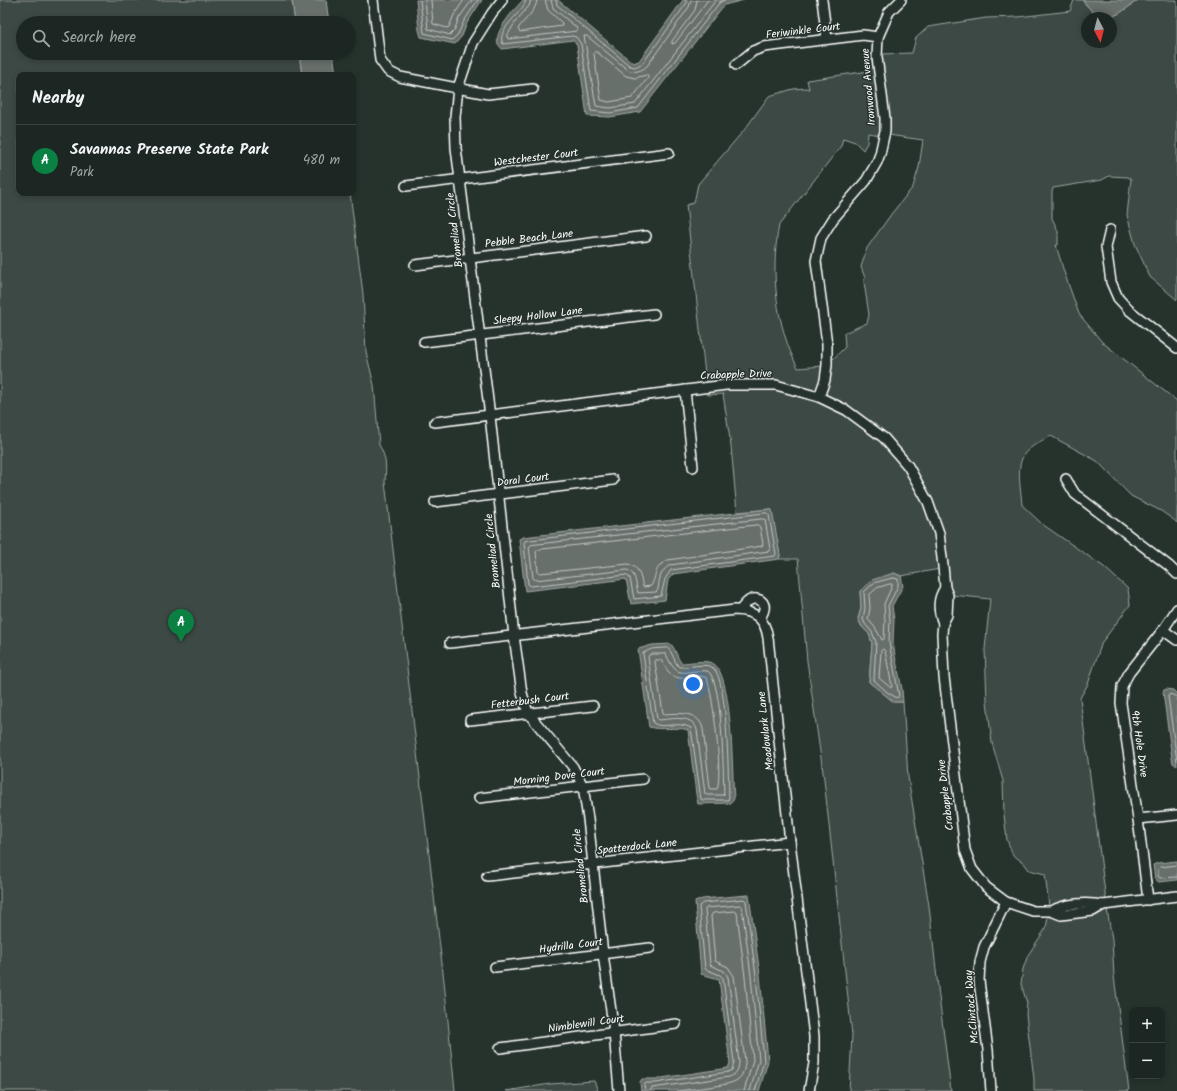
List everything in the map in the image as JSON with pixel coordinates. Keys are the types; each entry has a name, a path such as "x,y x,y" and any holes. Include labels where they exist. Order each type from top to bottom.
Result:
{"street":[{"path":"373,0 380,60 388,71 400,77 488,94 533,89"},
{"name":"Bromeliad Circle","path":"502,0 473,44 458,88 455,117 456,148 490,416 514,636 522,693 528,713 573,767 583,786 614,1032 619,1091"},
{"path":"822,0 828,39"},
{"name":"Ironwood Avenue","path":"819,397 825,380 827,344 816,261 821,238 833,219 866,181 880,154 884,136 885,118 877,57 878,37 889,12 901,0"},
{"name":"Feriwinkle Court","path":"736,65 753,51 758,49 863,35 878,37"},
{"name":"Westchester Court","path":"406,186 669,153"},
{"path":"1110,230 1106,248 1111,282 1118,298 1129,310 1177,348"},
{"name":"Pebble Beach Lane","path":"415,265 646,236"},
{"name":"Sleepy Hollow Lane","path":"424,342 654,314"},
{"name":"Crabapple Drive","path":"435,422 726,385 776,385 819,397 846,410 884,438 908,466 928,502 938,533 944,566 945,588 948,595 947,615 943,623 944,677 965,850 972,869 986,887 1006,902 1033,911 1051,911 1060,906 1091,903 1103,905 1177,896"},
{"path":"684,390 693,467"},
{"path":"1066,479 1075,494 1169,566 1177,574"},
{"name":"Doral Court","path":"435,502 613,480"},
{"path":"450,643 740,610 751,613 760,618 764,606 760,600 754,598 740,610"},
{"name":"9th Hole Drive","path":"1148,900 1138,818 1121,703 1122,686 1129,673 1163,630 1177,609"},
{"name":"Meadowlark Lane","path":"760,618 767,632 790,842 814,1036 814,1063 809,1091"},
{"path":"1163,630 1177,640"},
{"name":"Fetterbush Court","path":"470,720 593,706"},
{"name":"Morning Dove Court","path":"479,798 643,779"},
{"path":"1138,818 1177,815"},
{"name":"Spatterdock Lane","path":"487,876 790,842"},
{"name":"McClintock Way","path":"991,1091 988,1050 979,981 980,962 984,947 1006,902"},
{"name":"Hydrilla Court","path":"495,967 650,948"},
{"name":"Nimblewill Court","path":"500,1048 676,1024"}],"shaded area":[{"path":"0,0 292,0 294,16 16,16 16,60 300,60 302,72 16,72 16,196 350,196 363,294 366,352 374,385 379,445 385,463 385,482 444,981 455,1091 0,1091"},
{"path":"1074,0 1082,0 1093,12 1081,12 1081,48 1117,48 1117,14 1138,0 1177,0 1177,300 1150,277 1135,244 1127,215 1131,179 1128,177 1109,176 1102,180 1053,188 1052,218 1058,231 1058,245 1056,245 1079,314 1102,342 1177,401 1177,523 1161,511 1131,496 1097,461 1051,436 1028,450 1021,461 1019,476 1022,505 1042,524 1104,567 1128,589 1130,605 1102,642 1088,684 1080,698 1106,901 1093,899 1078,900 1064,902 1051,907 1049,906 1045,874 1029,870 1024,863 1013,855 1007,840 1004,815 1003,781 992,743 987,701 985,649 990,599 952,595 948,586 947,566 911,464 824,395 831,361 845,347 844,333 867,323 869,315 864,282 865,278 861,267 867,248 913,187 919,167 923,140 888,135 881,54 912,53 916,38 928,27 986,18 1018,17 1070,11"},
{"path":"867,54 874,54 881,118 880,135 868,133 867,143 863,150 855,142 843,138 841,146 779,225 776,243 775,280 784,335 798,368 823,366 817,392 706,383 686,205 694,203 698,184 745,129 769,96 793,89 809,89 807,80 869,71"},
{"path":"726,389 775,389 818,401 844,414 882,441 905,468 924,504 935,534 940,569 901,576 894,573 860,591 861,608 858,619 862,627 869,634 872,643 869,682 894,702 903,702 908,777 929,906 951,1091 849,1091 852,1035 824,779 807,661 798,559 779,559 780,555 770,509 737,512 731,446 723,394 707,395 707,392"},
{"path":"1107,909 1112,939 1114,976 1129,1091 1034,1091 1034,1079 1026,1014 1027,1003 1021,984 1023,969 1028,955 1046,928 1048,916 1050,917"},
{"path":"594,1081 598,1091 506,1091 550,1084"}],"water":[{"path":"292,0 326,0 328,16 294,16"},
{"path":"416,0 482,0 467,23 462,36 455,44 421,37"},
{"path":"523,0 558,0 633,63 639,61 683,0 744,0 724,5 640,112 610,117 587,116 577,45 573,40 502,49 498,45 497,39 502,27"},
{"path":"1082,0 1138,0 1124,11 1117,14 1117,12 1093,12"},
{"path":"300,60 334,60 336,72 302,72"},
{"path":"770,509 772,510 780,555 779,559 673,574 668,580 665,600 631,604 626,579 525,591 519,539 523,537"},
{"path":"894,573 901,576 903,586 892,606 894,620 893,641 903,702 894,702 869,682 872,643 869,634 862,627 858,619 861,608 860,591 872,580"},
{"path":"671,644 681,663 703,661 711,663 714,664 720,673 725,687 728,706 732,749 734,799 731,803 698,804 688,730 678,728 659,729 649,727 638,649 652,645"},
{"path":"1167,689 1173,690 1177,694 1177,766 1173,763 1172,758 1163,692"},
{"path":"1177,861 1177,880 1159,882 1155,879 1153,865"},
{"path":"749,895 760,975 768,1061 759,1091 641,1091 640,1082 642,1079 655,1079 728,1068 730,1063 719,979 701,974 695,902 702,899"}],"place":[{"name":"Savannas Preserve State Park","path":"181,642"}]}
